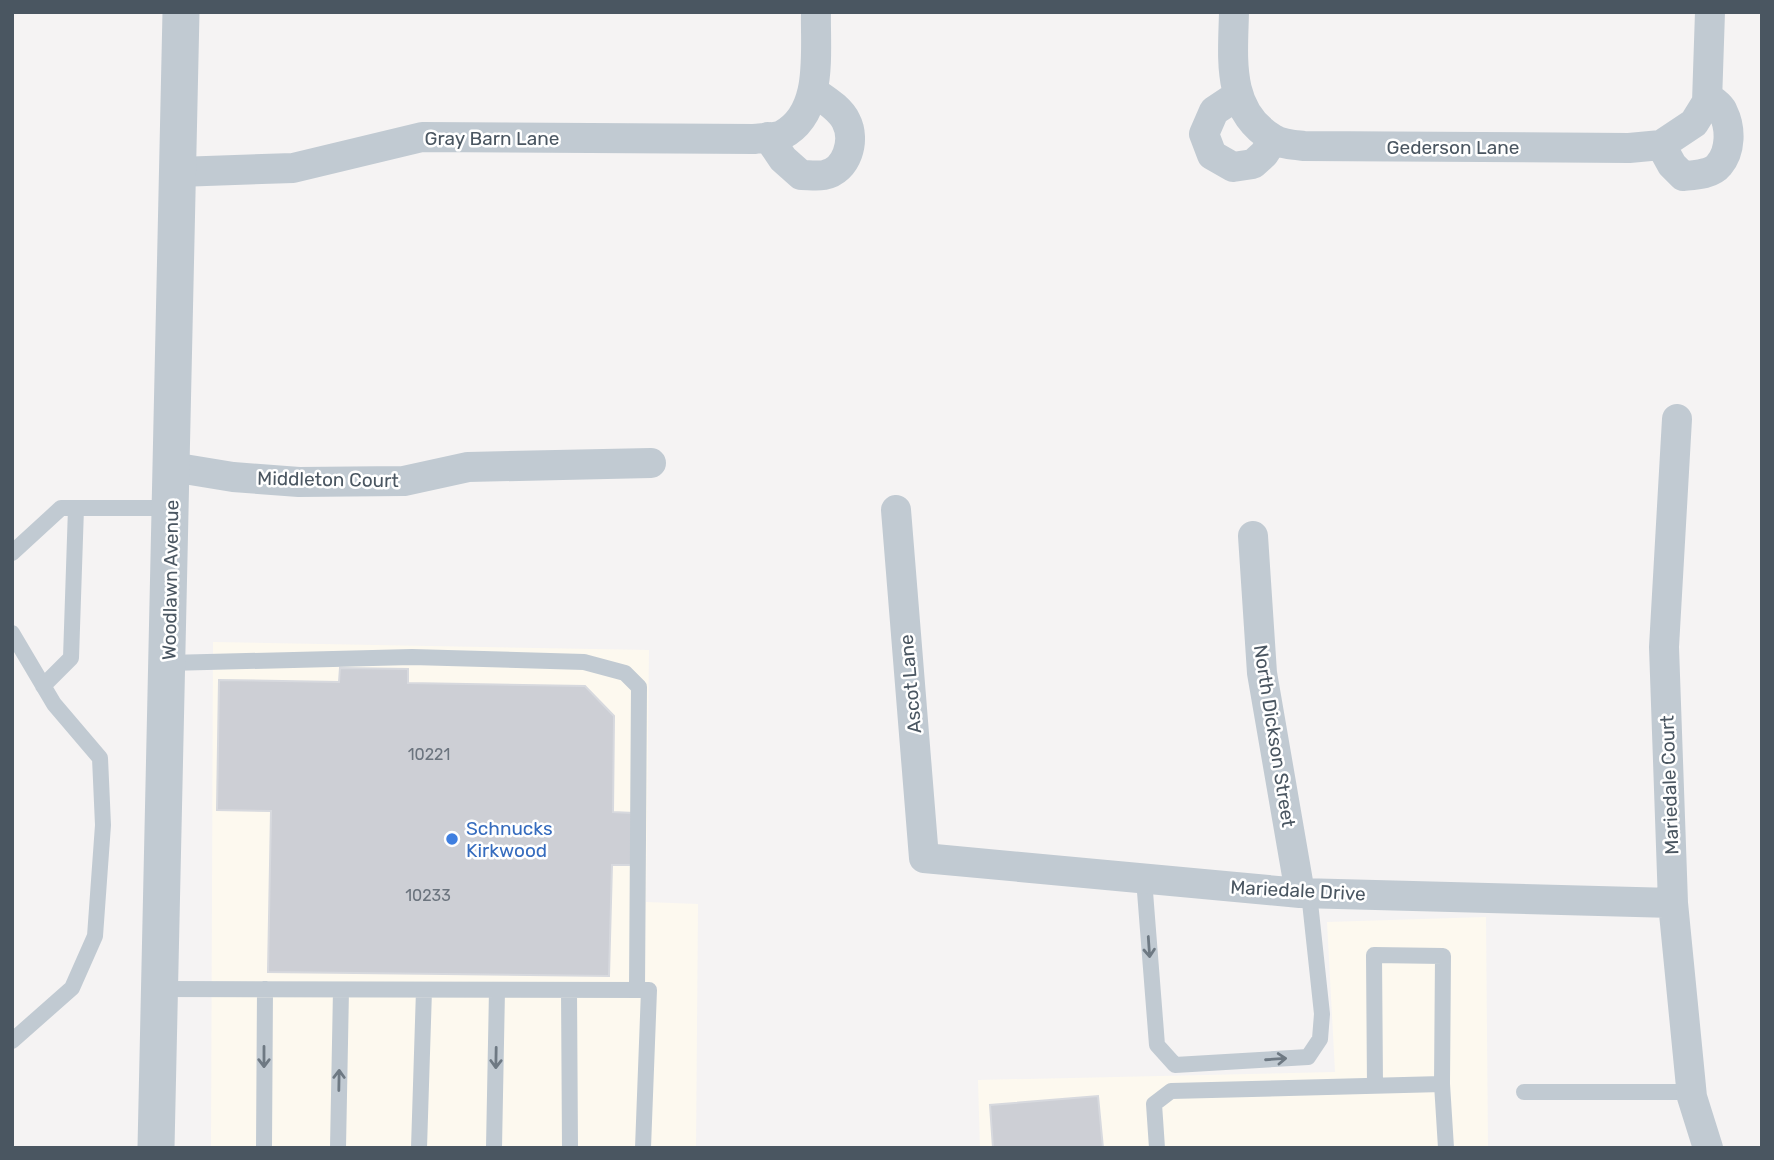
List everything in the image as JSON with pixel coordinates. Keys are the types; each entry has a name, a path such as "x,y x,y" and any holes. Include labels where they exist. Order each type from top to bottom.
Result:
{"street":[{"name":"Woodlawn Avenue","path":"156,1148 181,12"},
{"path":"768,137 783,159 801,175 826,175 844,163 850,142 847,121 813,91 816,12"},
{"path":"1234,12 1233,82 1242,106 1263,131 1264,154 1253,164 1233,167 1212,155 1204,134 1214,111 1238,96"},
{"path":"1661,145 1672,165 1683,176 1702,174 1719,166 1729,144 1723,110 1708,97 1710,12"},
{"name":"Gray Barn Lane","path":"178,172 293,169 422,137 754,139 781,135 806,113 813,91"},
{"name":"Gederson Lane","path":"1263,131 1304,146 1629,148 1661,145 1694,123 1708,97"},
{"name":"Mariedale Court","path":"1676,419 1664,647 1674,903 1691,1092 1708,1148"},
{"name":"Middleton Court","path":"172,467 233,477 299,482 404,481 468,467 651,463"},
{"name":"Ascot Lane","path":"896,510 924,859"},
{"name":"North Dickson Street","path":"1253,536 1262,673 1305,893"},
{"name":"Mariedale Drive","path":"924,859 1305,893 1674,903"}],"lane":[{"path":"12,553 61,508 172,508"},
{"path":"43,686 71,658 76,508"},
{"path":"12,633 54,704 100,758 103,825 95,936 72,988 12,1041"},
{"path":"168,663 412,657 584,662 625,673 639,687 637,990"},
{"path":"1144,879 1157,1045 1175,1065 1308,1057 1320,1039 1322,1014 1305,893"},
{"path":"1375,1086 1374,954 1443,956 1442,1084 1446,1148"},
{"path":"160,989 649,990 643,1148"},
{"path":"264,1148 265,989"},
{"path":"338,1148 341,990"},
{"path":"419,1148 424,990"},
{"path":"494,1148 497,990"},
{"path":"569,990 570,1148"},
{"path":"1157,1148 1154,1104 1171,1091 1442,1084"},
{"path":"1524,1092 1691,1092"}],"shaded area":[{"path":"213,642 649,650 646,902 698,904 696,1148 211,1148"},
{"path":"1486,917 1488,1148 980,1148 978,1080 1335,1072 1327,922"}],"building":[{"name":"Schnucks Kirkwood","path":"340,668 408,669 408,683 585,686 614,716 613,812 633,813 632,865 612,865 609,976 268,972 271,811 217,810 219,680 339,682"},
{"path":"1098,1096 1103,1148 993,1148 990,1105"}],"place":[{"name":"Schnucks Kirkwood","path":"452,839"}]}
